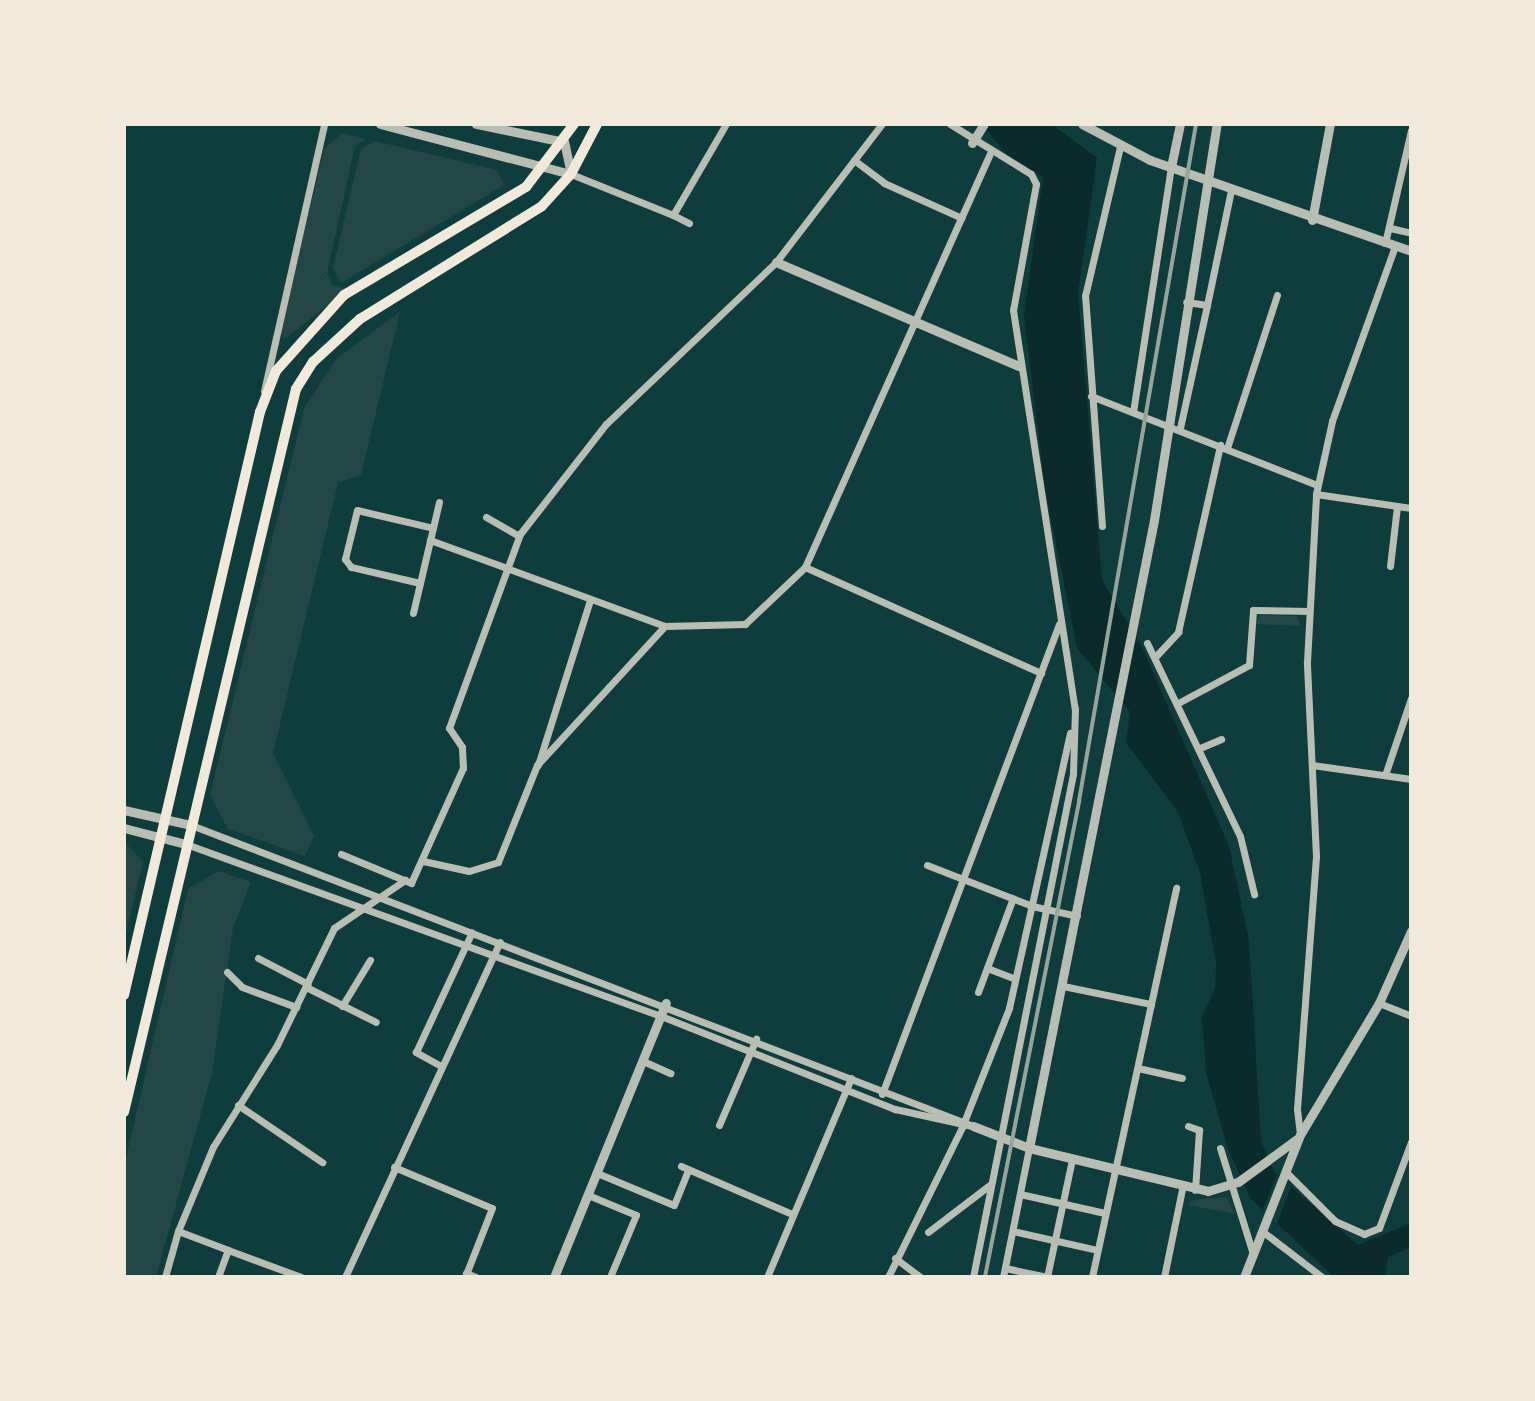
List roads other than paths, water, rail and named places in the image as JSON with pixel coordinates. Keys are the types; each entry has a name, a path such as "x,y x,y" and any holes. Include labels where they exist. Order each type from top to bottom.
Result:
{"main road":[{"path":"124,995 260,412 276,371 320,316 495,208 545,167 574,124"},
{"path":"124,1111 296,389 313,362 360,319 511,228 571,173 597,124"}],"street":[{"path":"260,412 324,124"},
{"path":"380,124 571,173 689,223"},
{"path":"476,124 564,142 571,173"},
{"path":"673,215 726,124"},
{"path":"341,854 411,883 424,861 463,768 462,747 449,728 504,570 519,536 606,424 776,262 883,124"},
{"path":"950,124 972,143 1031,174 1035,184 1013,310 1019,366 1075,709 1073,774 1048,910 972,1277"},
{"path":"1082,124 1119,147 1208,182 1312,220 1411,251"},
{"path":"1132,412 1180,124"},
{"path":"1072,1159 1047,1277 1004,1273 1118,714 1185,302 1217,124"},
{"path":"1312,220 1330,124"},
{"path":"972,143 984,125"},
{"path":"1385,243 1411,130"},
{"path":"1102,526 1091,396 1087,271 1119,147"},
{"path":"430,540 504,570 665,626 745,624 805,567 916,325 990,154"},
{"path":"855,160 884,183 962,218"},
{"path":"1180,428 1231,190"},
{"path":"1390,228 1411,233"},
{"path":"1300,1135 1297,1110 1316,856 1309,611 1316,490 1332,421 1395,246"},
{"path":"776,262 916,325 1019,366"},
{"path":"1156,656 1178,632 1224,447 1277,295"},
{"path":"1185,302 1206,305"},
{"path":"1091,396 1180,428 1316,490 1411,508"},
{"path":"413,613 439,502"},
{"path":"1390,566 1397,506"},
{"path":"420,583 351,566 345,559 357,510 433,528"},
{"path":"486,517 519,536"},
{"path":"805,567 1041,673"},
{"path":"424,861 469,871 498,862 537,765 590,600"},
{"path":"1180,702 1249,665 1253,610 1309,611"},
{"path":"879,1103 1059,623"},
{"path":"537,765 665,626"},
{"path":"1147,643 1180,702 1240,836 1254,894"},
{"path":"1385,775 1411,698"},
{"path":"888,1277 963,1124 1015,979 1075,709"},
{"path":"1200,748 1222,739"},
{"path":"1312,765 1411,779"},
{"path":"124,810 191,825 377,898 666,1003 963,1124"},
{"path":"124,828 186,844 661,1016 879,1103 973,1126 1030,1148 1115,1168 1182,1189 1195,1190 1236,1183 1274,1160 1300,1135"},
{"path":"927,865 1032,906 1077,916"},
{"path":"165,1277 198,1177 296,1007 334,928 405,880"},
{"path":"1092,1277 1176,888"},
{"path":"978,992 1013,898"},
{"path":"1244,1277 1300,1135 1379,1003 1411,931"},
{"path":"441,1066 416,1052 472,932"},
{"path":"345,1277 500,942"},
{"path":"258,958 342,1006 376,1022"},
{"path":"342,1006 370,960"},
{"path":"987,968 1015,979"},
{"path":"227,972 242,987 296,1007"},
{"path":"1063,986 1151,1004"},
{"path":"554,1277 666,1003"},
{"path":"1379,1003 1411,1016"},
{"path":"719,1125 756,1039"},
{"path":"643,1061 670,1073"},
{"path":"1138,1068 1182,1078"},
{"path":"767,1277 851,1078"},
{"path":"238,1105 322,1162"},
{"path":"1188,1126 1199,1130 1195,1190"},
{"path":"1285,1174 1335,1221 1364,1234 1379,1228 1411,1142"},
{"path":"1220,1148 1236,1183 1253,1254"},
{"path":"394,1167 492,1208 465,1275 476,1277"},
{"path":"597,1173 674,1205 685,1168 792,1213"},
{"path":"928,1232 992,1183"},
{"path":"1164,1277 1182,1189"},
{"path":"1020,1194 1105,1213"},
{"path":"588,1195 635,1214 610,1277"},
{"path":"1264,1228 1322,1277"},
{"path":"178,1231 301,1277"},
{"path":"1013,1231 1097,1250"},
{"path":"218,1277 228,1250"},
{"path":"895,1258 920,1277"}],"railway":[{"path":"985,1277 1079,801 1196,124"}]}
